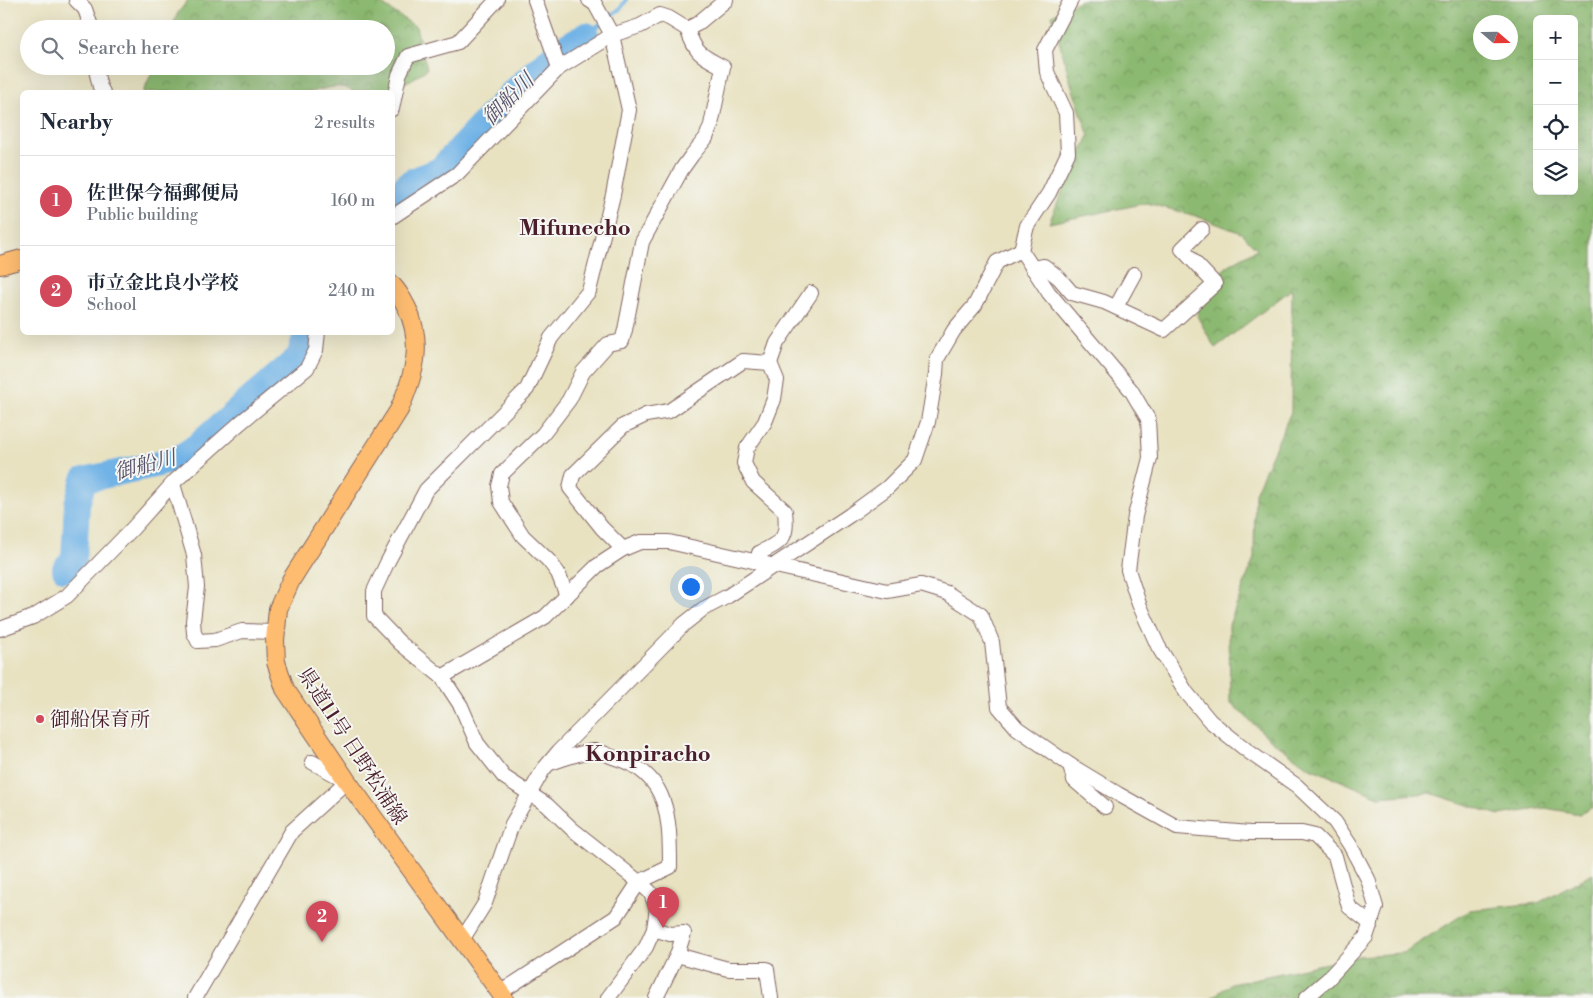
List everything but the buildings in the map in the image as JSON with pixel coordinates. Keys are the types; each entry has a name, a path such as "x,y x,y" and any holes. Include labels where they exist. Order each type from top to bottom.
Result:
{"main road":[{"path":"0,265 20,260"},
{"name":"県道11号 日野松浦線","path":"395,288 413,320 417,352 411,381 399,410 291,580 278,609 276,662 285,689 347,781 502,995"}],"street":[{"path":"76,0 85,9 89,20"},
{"path":"395,94 399,75 408,56 458,42 496,0"},
{"path":"535,0 559,68"},
{"path":"590,0 595,4 612,36 630,110 613,195 589,291 551,338 527,389 426,490 374,591 374,616 400,643 442,677 461,706 478,743 504,777 547,805 572,829 650,892 657,908 654,929 646,947 608,998"},
{"path":"687,29 697,24 726,0"},
{"path":"1071,0 1045,50 1047,72 1066,113 1068,153 1049,193 1027,226 1021,250 1049,293 1131,390 1148,419 1150,458 1135,516 1128,570 1139,604 1158,646 1186,692 1210,721 1297,786 1335,822 1368,879 1376,907 1366,937 1328,979 1306,998"},
{"path":"395,215 457,174 559,68 612,36 640,26 660,15 687,29 692,44 699,54 723,67 711,125 706,138 682,169 642,242 622,341 608,344 583,372 569,400 543,434 502,474 499,486 502,502 522,536 549,561 558,573 567,596"},
{"path":"96,75 102,90"},
{"path":"1032,268 1044,266 1059,278 1072,293 1104,302 1164,330 1215,284 1182,249 1202,229"},
{"path":"462,940 485,903 512,824 542,770 684,624 703,609 728,596 774,567 850,515 887,488 915,460 928,422 937,359 954,330 975,305 997,262 1021,250"},
{"path":"1116,307 1134,274"},
{"path":"757,563 760,553 779,543 786,528 785,511 753,482 744,463 747,448 766,422 774,399 777,380 770,362 777,343 811,293"},
{"path":"0,629 33,618 67,596 173,484 240,423 307,368 316,350 318,335"},
{"path":"624,550 602,528 570,488 574,475 623,426 646,415 669,411 743,361 770,362"},
{"path":"173,484 194,555 197,587 193,621 194,634 198,641 214,640 242,631 276,632"},
{"path":"442,677 545,617 597,566 640,542 669,542 887,591 921,585 947,593 981,615 992,642 999,707 1017,728 1070,765 1178,827 1250,833 1302,833 1316,836 1335,856 1349,907 1371,924"},
{"path":"502,995 616,917 639,882 670,867 670,845 663,798 658,787 646,773 630,762 595,751 549,763"},
{"path":"195,998 292,832 347,781 312,762"},
{"path":"1070,765 1074,780 1105,807"},
{"path":"654,929 670,934 684,933 677,955 656,998"},
{"path":"677,955 728,969 767,969 771,998"}],"green space":[{"path":"188,0 376,0 416,27 427,69 392,90 350,90 338,87 319,90 144,90 151,75 395,75 395,20 175,20"},
{"path":"1081,0 1593,0 1593,807 1580,814 1545,808 1499,815 1430,793 1379,797 1308,767 1271,740 1230,702 1229,625 1254,558 1255,493 1291,412 1292,289 1215,348 1197,316 1204,286 1229,265 1257,249 1241,233 1196,216 1147,203 1049,223 1089,136 1072,87 1052,15"},
{"path":"1593,873 1593,998 1211,998 1231,984 1359,956 1403,953 1470,910 1538,903"}],"waterway":[{"name":"御船川","path":"586,35 621,8 626,0"},
{"name":"御船川","path":"395,195 412,181 440,170 512,93 559,50 586,35"},
{"name":"御船川","path":"65,569 74,559 77,504 84,480 177,460 197,446 299,357 306,335"}],"place":[{"name":"御船保育所","path":"40,719"},
{"name":"佐世保今福郵便局","path":"663,928"},
{"name":"市立金比良小学校","path":"322,942"}],"district":[{"name":"Mifunecho","path":"575,227"},
{"name":"Konpiracho","path":"648,753"}]}
